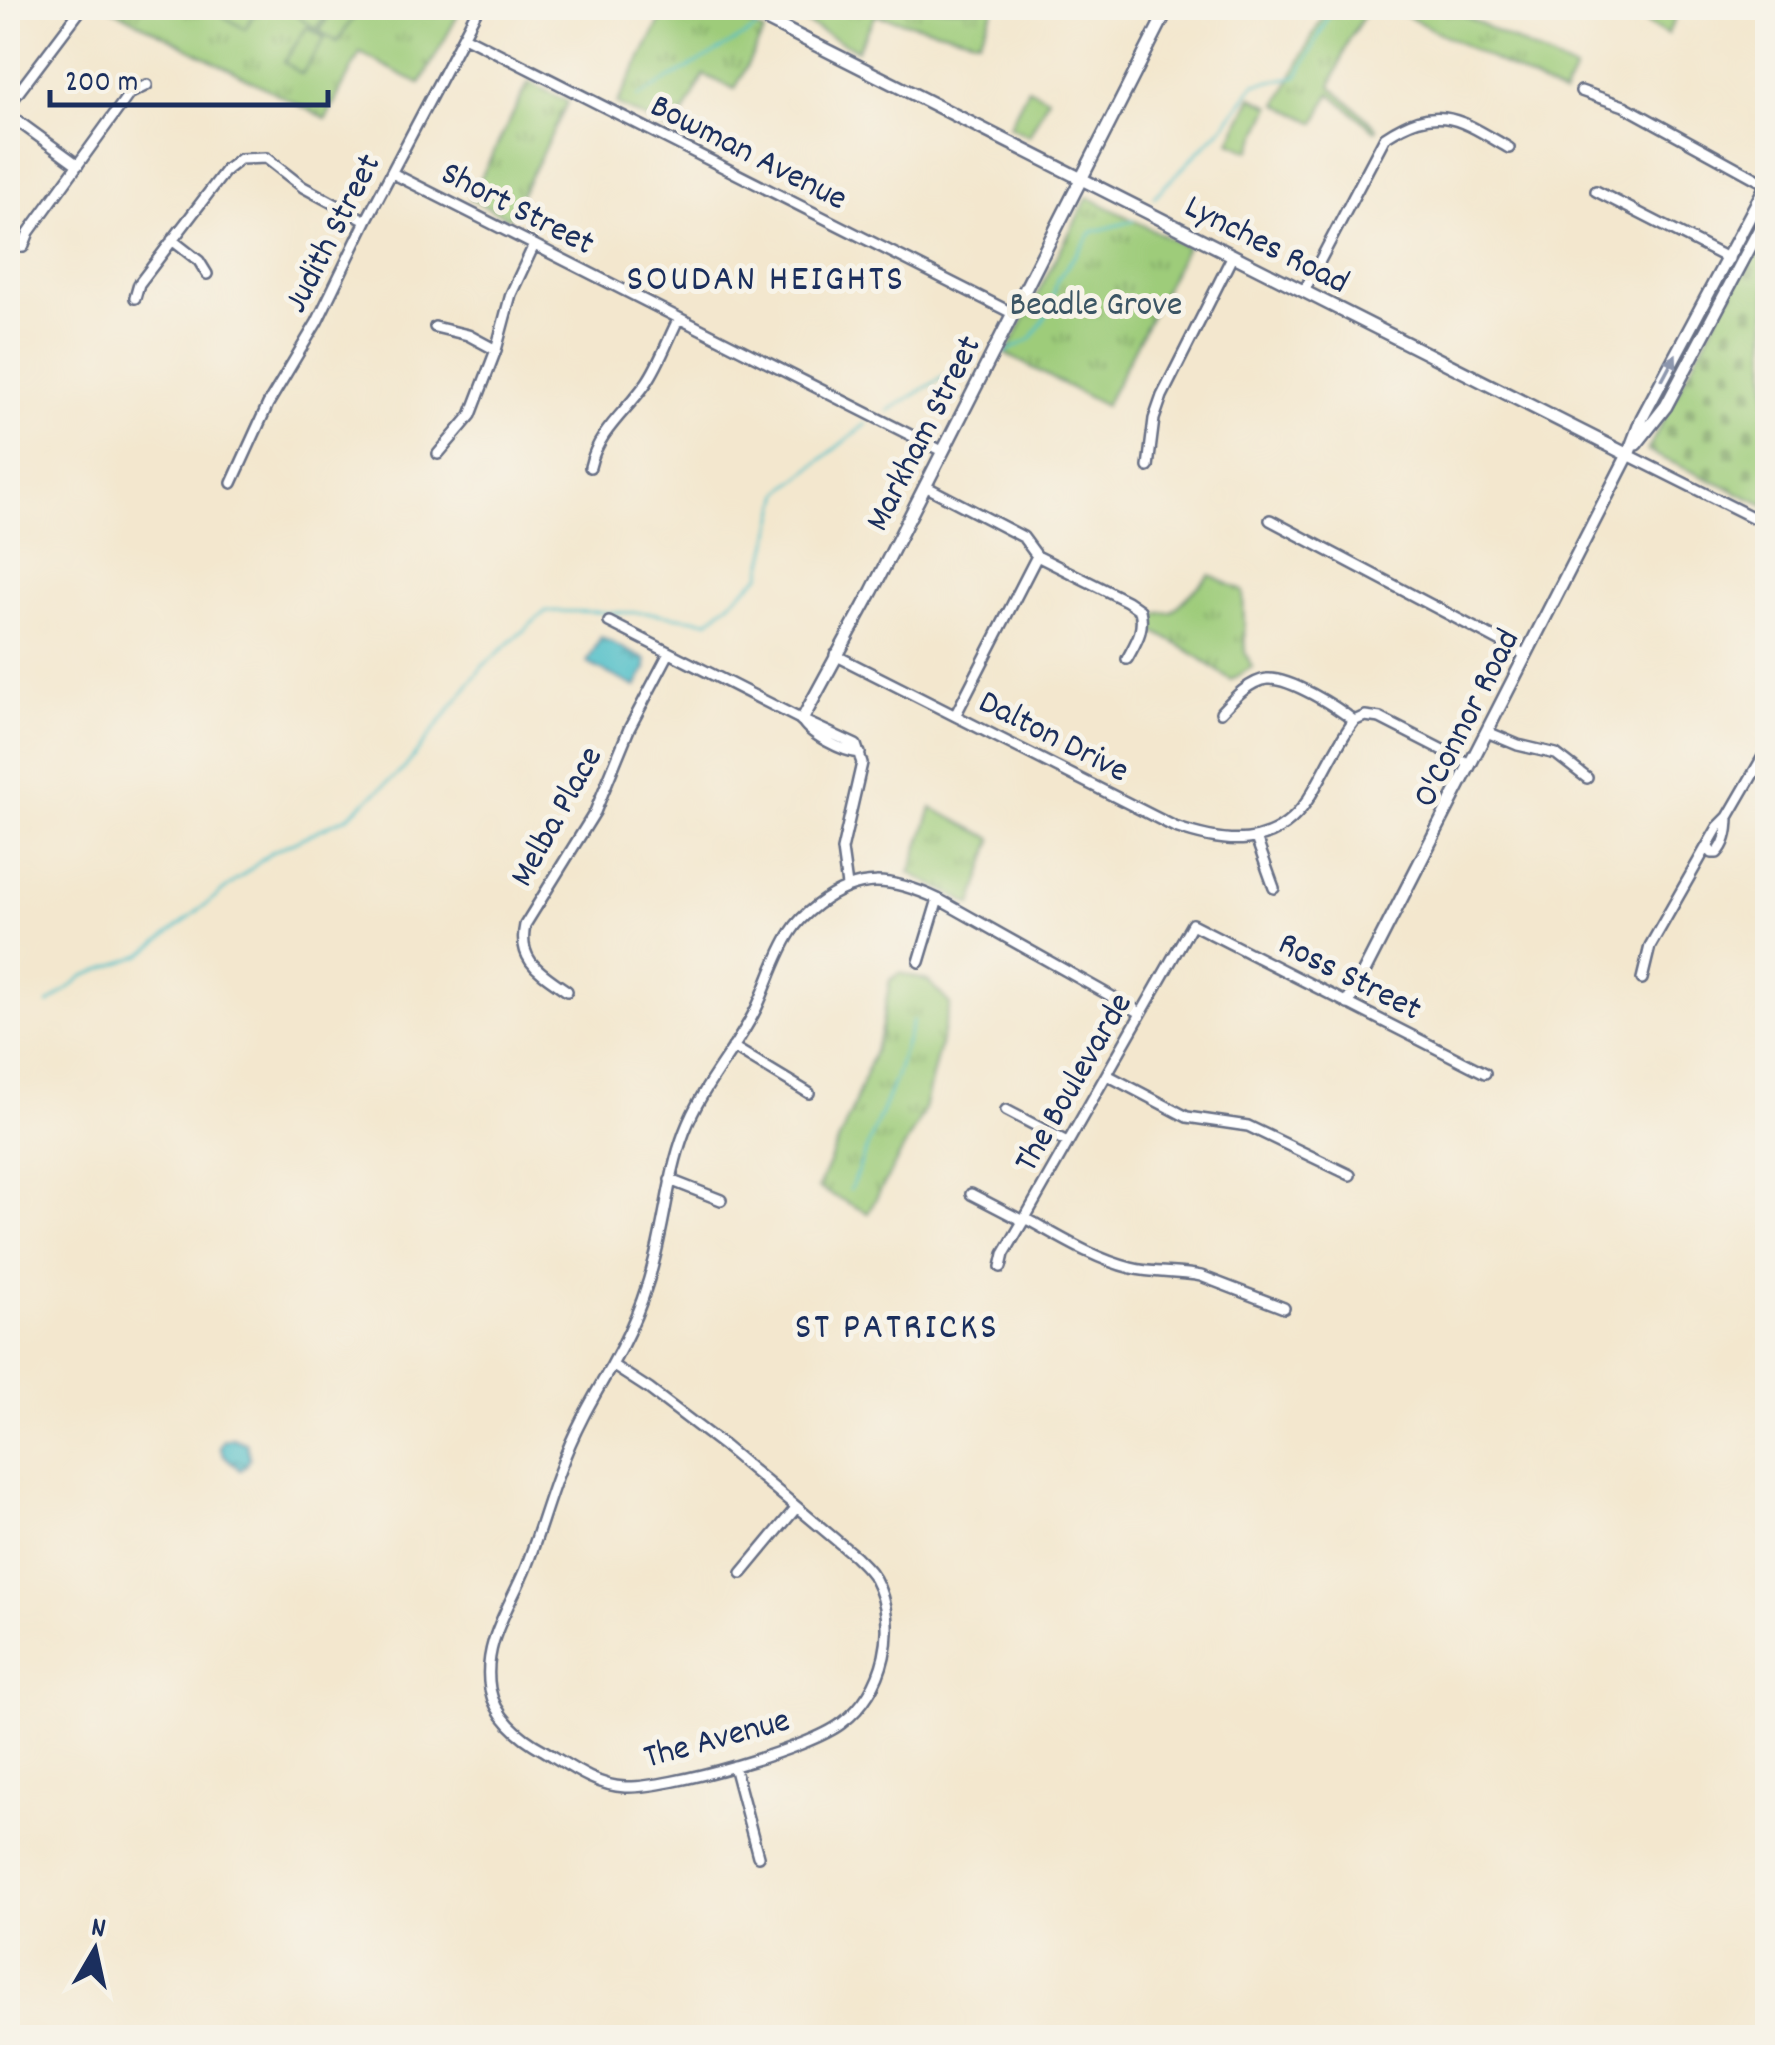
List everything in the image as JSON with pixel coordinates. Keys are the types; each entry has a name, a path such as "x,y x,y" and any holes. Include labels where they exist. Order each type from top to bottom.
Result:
{"street":[{"name":"Judith Street","path":"232,483 268,404 317,322 478,8"},
{"name":"Lynches Road","path":"744,8 1768,525"},
{"name":"Markham Street","path":"802,720 872,591 1168,8"},
{"path":"8,106 75,10"},
{"name":"Bowman Avenue","path":"464,36 1012,313"},
{"path":"23,247 29,232 129,94 147,85"},
{"path":"1581,92 1624,106 1767,183"},
{"path":"8,114 78,164"},
{"path":"1304,291 1385,138 1406,124 1446,117 1468,124 1510,148"},
{"path":"136,298 140,284 172,240 226,170 240,160 266,158 304,187 366,221"},
{"name":"Short Street","path":"392,173 942,451"},
{"name":"O'Connor Road","path":"1348,1003 1628,456 1642,418 1767,183"},
{"path":"1596,191 1741,264"},
{"name":"O'Connor Road","path":"1628,456 1666,406 1768,213"},
{"path":"172,240 199,261 207,274"},
{"path":"438,454 471,416 496,350 511,294 534,244"},
{"path":"1148,467 1158,407 1233,255"},
{"path":"590,466 593,451 647,382 678,318"},
{"path":"436,327 468,335 496,350"},
{"path":"925,486 1023,536 1038,556 1140,610 1141,634 1127,660"},
{"path":"1270,520 1526,655"},
{"path":"956,714 1038,556"},
{"path":"609,622 856,745 861,756 842,850 847,886 872,882 914,888 1141,1014"},
{"name":"Melba Place","path":"568,991 536,969 530,960 523,946 525,925 595,812 629,729 669,653"},
{"name":"Dalton Drive","path":"836,655 1175,827 1205,838 1235,842 1256,838"},
{"path":"1221,712 1253,684 1268,679 1283,681 1354,720"},
{"path":"1274,888 1256,838 1284,826 1305,805 1354,720 1365,716 1380,718 1470,764"},
{"path":"1487,732 1556,754 1587,778"},
{"path":"1642,979 1650,946 1706,846 1712,853 1720,851 1728,817 1768,748"},
{"name":"The Avenue","path":"612,1365 708,1434 874,1576 884,1605 887,1634 882,1662 874,1686 842,1724 817,1737 734,1766 648,1787 621,1787 601,1782 530,1744 502,1718 490,1691 488,1662 496,1628 526,1566 582,1417 633,1327 650,1280 684,1132 704,1089 755,1012 791,931 810,911 847,886"},
{"path":"919,962 938,899"},
{"name":"Ross Street","path":"1192,924 1485,1073"},
{"name":"The Boulevarde","path":"1001,1267 1004,1254 1192,924"},
{"path":"734,1048 809,1093"},
{"path":"1106,1074 1186,1117 1232,1122 1263,1132 1350,1176"},
{"path":"1006,1110 1067,1142"},
{"path":"670,1180 721,1200"},
{"path":"971,1194 1108,1261 1141,1271 1202,1276 1284,1308"},
{"path":"742,1573 796,1508"},
{"path":"734,1766 758,1856"}],"green space":[{"path":"110,8 462,8 420,84 360,53 326,119"},
{"path":"210,8 255,8 257,9 245,29"},
{"path":"305,8 330,8 316,29 298,17"},
{"path":"334,8 360,8 337,42 319,31"},
{"path":"667,8 718,8 764,32 735,89 704,75 674,133 617,104"},
{"path":"793,8 995,8 979,40 876,15 857,50 789,14"},
{"path":"1327,8 1369,8 1349,39 1331,86 1377,128 1375,131 1330,93 1316,123 1278,104"},
{"path":"1390,8 1449,8 1575,71 1563,95"},
{"path":"1654,8 1681,8 1667,34 1646,23"},
{"path":"307,27 325,38 302,74 284,62"},
{"path":"529,82 568,102 509,218 470,199"},
{"path":"1028,88 1048,98 1029,136 1009,126"},
{"path":"1252,97 1271,106 1250,151 1230,142"},
{"name":"Beadle Grove","path":"1088,197 1186,247 1105,406 1006,354"},
{"path":"1767,222 1767,506 1647,451"},
{"path":"1210,575 1243,591 1245,652 1252,667 1231,680 1150,629 1150,614 1172,612"},
{"path":"932,808 993,839 972,905 910,873"},
{"path":"900,973 928,981 950,1004 923,1113 868,1213 818,1188 880,1035 890,980"}],"water":[{"path":"601,637 646,660 646,669 636,687 587,663"},
{"path":"232,1438 246,1443 250,1457 240,1470 220,1447"}],"waterway":[{"path":"805,19 864,8"},
{"path":"1264,8 1327,13"},
{"path":"1154,197 1224,126 1255,84 1298,76 1333,8"},
{"path":"638,97 756,29"},
{"path":"1004,353 1031,339 1050,310 1057,280 1092,232 1133,221"},
{"path":"888,411 974,362"},
{"path":"48,1004 84,976 142,955 272,852 347,817 404,769 483,666 546,611 651,613 708,621 761,575 781,492 866,424"},
{"path":"850,1190 895,1079 913,1020"}],"district":[{"name":"SOUDAN HEIGHTS","path":"766,276"},
{"name":"ST PATRICKS","path":"897,1324"}]}
